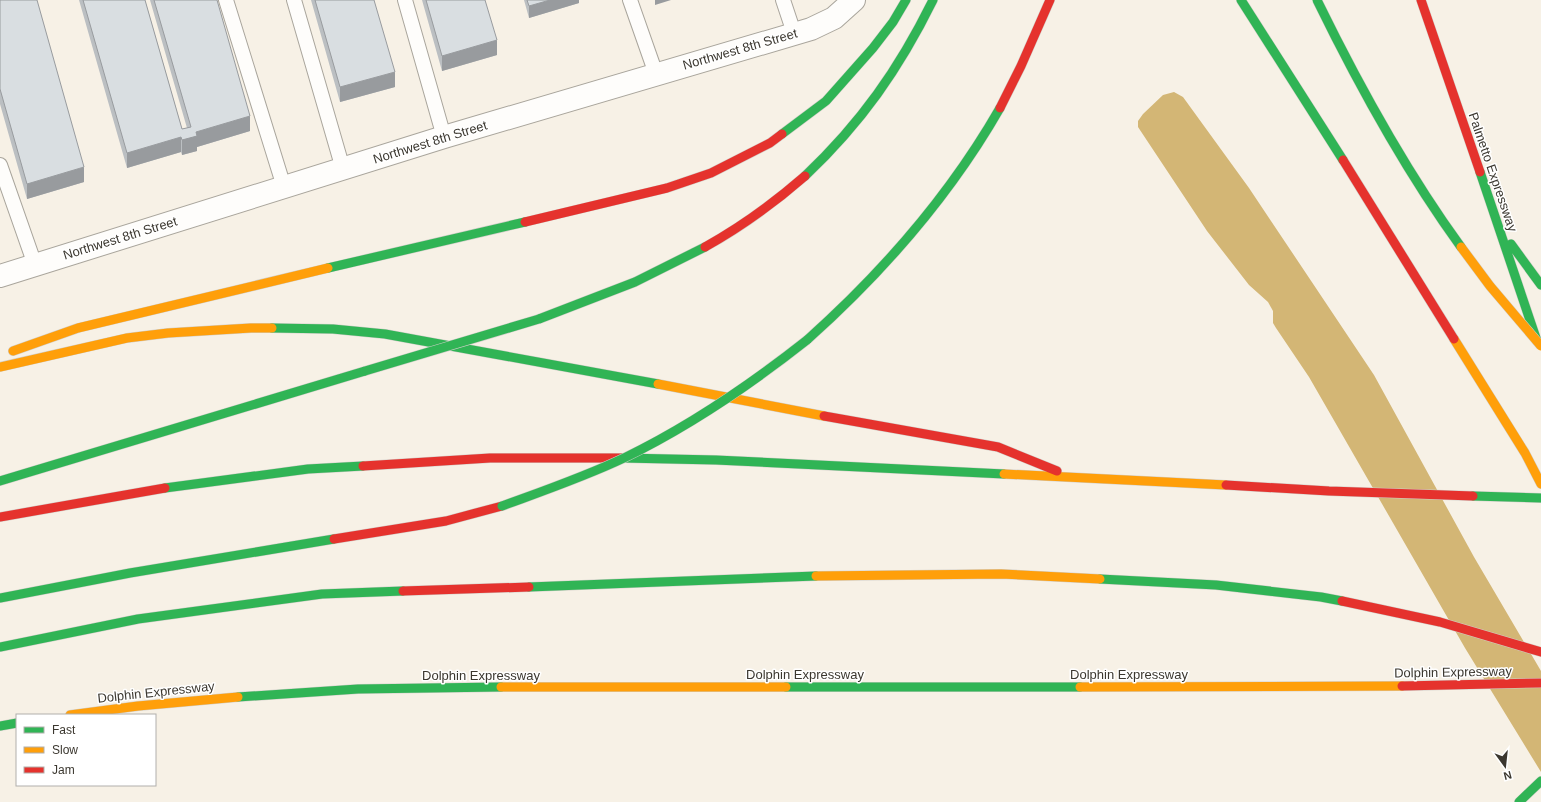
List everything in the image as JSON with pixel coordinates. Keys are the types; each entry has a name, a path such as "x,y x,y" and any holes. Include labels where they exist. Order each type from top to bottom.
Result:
{"highway":[{"path":"7,354 78,328 667,188 712,173 770,143 826,101 874,48 893,22 906,0"},
{"path":"0,481 539,319 590,302 670,266 709,245 746,222 781,196 845,135 873,102 898,65 917,34 933,0"},
{"path":"0,598 130,573 446,521 502,506 569,482 639,451 704,415 774,367 807,340 842,310 903,246 956,177 1002,104 1021,66 1050,0"},
{"path":"1241,0 1517,440 1541,484"},
{"path":"1317,0 1341,52 1382,127 1427,198 1473,264 1541,346"},
{"name":"Palmetto Expressway","path":"1421,0 1541,352"},
{"path":"1499,229 1541,285"},
{"path":"0,366 127,338 168,333 251,328 333,329 385,334 925,435 998,447 1074,477"},
{"path":"0,517 154,489 300,470 490,458 602,457 716,460 1329,491 1541,498"},
{"path":"0,647 138,619 322,594 843,575 1001,574 1216,585 1321,597 1440,622 1541,652"},
{"name":"Dolphin Expressway","path":"78,714 176,702 259,695 352,690 470,687 1329,687 1541,683"},
{"path":"0,726 16,723"},
{"path":"1519,802 1541,781"}],"street":[{"name":"Northwest 8th Street","path":"0,276 444,137 811,29 834,18 854,0"}],"lane":[{"path":"226,0 284,187"},
{"path":"294,0 343,169"},
{"path":"405,0 444,137"},
{"path":"630,0 656,74"},
{"path":"783,0 794,33"},
{"path":"0,165 35,265"}],"shaded area":[{"path":"1174,92 1183,97 1249,188 1374,375 1474,557 1541,671 1541,772 1465,648 1309,377 1273,323 1273,311 1268,302 1249,285 1207,231 1138,127 1138,121 1143,114 1163,95"}],"building":[{"path":"0,0 37,0 84,167 27,184 0,89"},
{"path":"83,0 145,0 182,129 191,127 154,0 217,0 250,116 196,132 197,136 182,140 181,137 127,153"},
{"path":"315,0 374,0 395,72 340,87"},
{"path":"426,0 485,0 497,40 442,56"},
{"path":"527,0 550,0 529,6"}],"traffic: fast":[{"path":"782,134 826,101 873,48 893,22 906,0"},
{"path":"805,176 844,136 877,94 907,49 933,0"},
{"path":"1241,0 1343,160"},
{"path":"1317,0 1366,96 1402,158 1440,218 1461,247"},
{"path":"807,340 862,288 913,232 937,203 959,172 1000,108"},
{"path":"1480,172 1537,341"},
{"path":"328,268 525,222"},
{"path":"1511,244 1541,285"},
{"path":"539,319 635,282 705,247"},
{"path":"365,371 539,319"},
{"path":"272,328 333,329 385,334 658,384"},
{"path":"502,506 563,484 648,446 719,404 764,373 807,340"},
{"path":"0,481 365,371"},
{"path":"623,458 716,460 1004,474"},
{"path":"165,488 308,469 363,466"},
{"path":"1473,496 1541,498"},
{"path":"0,598 130,573 334,539"},
{"path":"529,587 816,576"},
{"path":"1100,579 1216,585 1321,597 1342,601"},
{"path":"0,647 138,619 322,594 403,591"},
{"path":"238,697 358,689 501,687"},
{"path":"786,687 1080,687"},
{"path":"0,726 16,723"},
{"path":"1519,802 1541,781"}],"traffic: slow":[{"path":"1461,247 1490,286 1541,346"},
{"path":"13,351 78,328 328,268"},
{"path":"0,367 127,338 168,333 272,328"},
{"path":"1454,339 1525,453 1541,484"},
{"path":"658,384 824,416"},
{"path":"1004,474 1226,485"},
{"path":"816,576 1001,574 1100,579"},
{"path":"1080,687 1402,686"},
{"path":"501,687 786,687"},
{"path":"78,714 138,706 238,697"}],"traffic: jam":[{"path":"1000,108 1021,66 1050,0"},
{"path":"1421,0 1480,172"},
{"path":"525,222 667,188 711,173 770,143 782,134"},
{"path":"1343,160 1454,339"},
{"path":"705,247 757,214 805,176"},
{"path":"824,416 998,447 1057,471"},
{"path":"363,466 490,458 623,458"},
{"path":"1226,485 1329,491 1473,496"},
{"path":"0,517 165,488"},
{"path":"334,539 446,521 502,506"},
{"path":"403,591 529,587"},
{"path":"1342,601 1440,622 1541,652"},
{"path":"1402,686 1541,683"}]}
